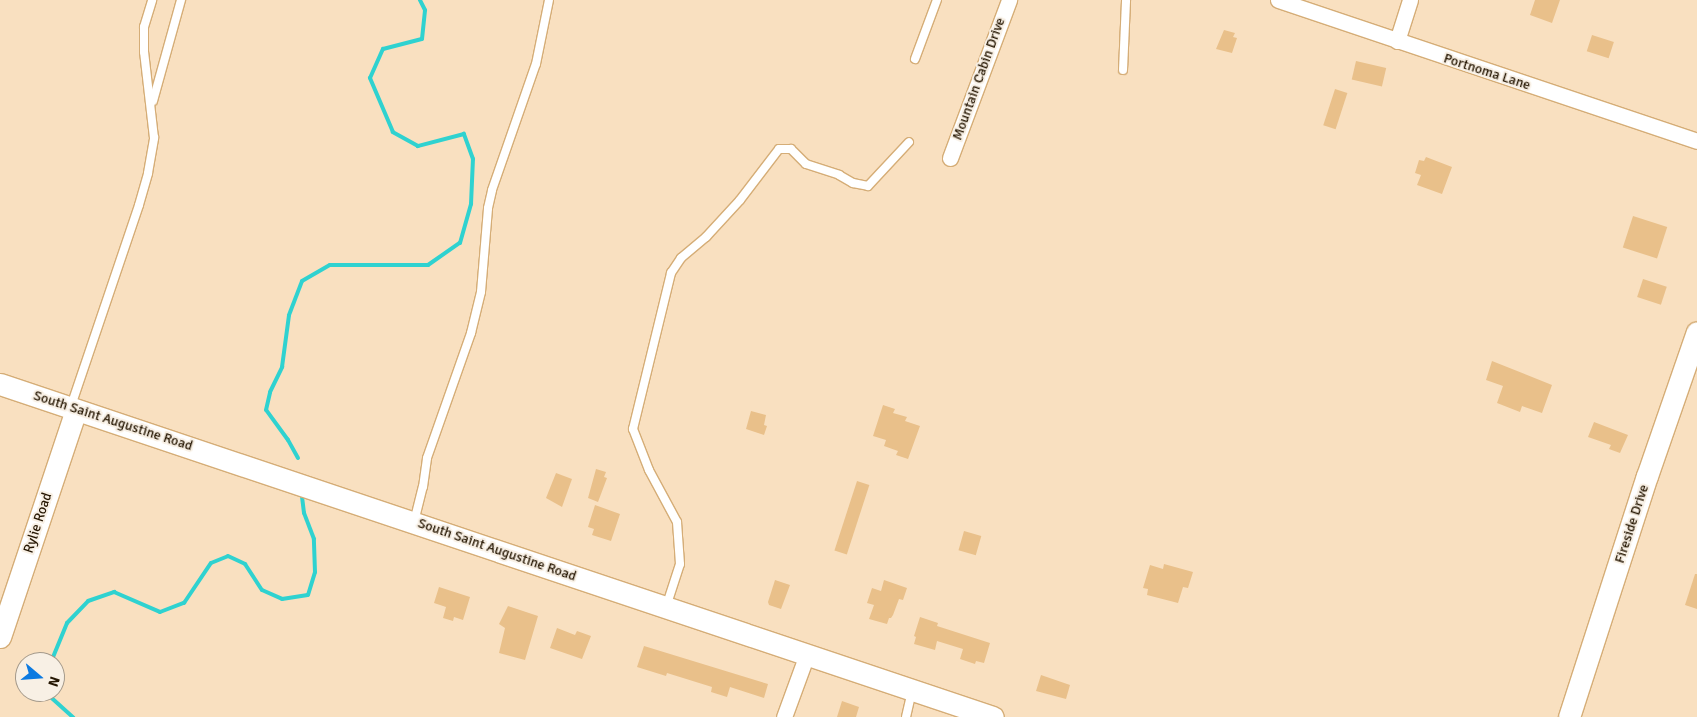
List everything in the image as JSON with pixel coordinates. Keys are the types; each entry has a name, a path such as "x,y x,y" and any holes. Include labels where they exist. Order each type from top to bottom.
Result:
{"street":[{"name":"Mountain Cabin Drive","path":"950,158 1009,0"},
{"name":"Portnoma Lane","path":"1278,0 1697,142"},
{"path":"1397,41 1410,0"},
{"name":"Fireside Drive","path":"1569,717 1647,476 1697,332"},
{"name":"South Saint Augustine Road","path":"0,384 990,716"},
{"name":"Rylie Road","path":"0,637 6,600 73,409"},
{"path":"784,717 807,654"}],"lane":[{"path":"73,409 146,181 154,138 152,106 144,52 144,26 152,0"},
{"path":"152,106 181,0"},
{"path":"414,522 423,487 427,458 471,333 482,292 490,199 536,64 549,0"},
{"path":"914,59 937,0"},
{"path":"1123,70 1126,0"},
{"path":"666,607 680,564 677,522 649,470 633,429 671,273 681,258 706,237 740,200 779,149 791,149 806,164 839,175 853,183 868,186 909,142"},
{"path":"906,717 913,690"}],"building":[{"path":"1535,0 1560,0 1552,23 1530,15"},
{"path":"1224,30 1235,33 1233,37 1237,38 1232,53 1216,49"},
{"path":"1592,35 1614,42 1609,58 1587,51"},
{"path":"1356,61 1386,68 1382,86 1352,80"},
{"path":"1335,89 1347,93 1336,129 1323,125"},
{"path":"1426,157 1452,167 1442,194 1417,185 1421,175 1415,173 1419,160 1424,161"},
{"path":"1633,216 1667,227 1657,259 1623,247"},
{"path":"1643,279 1667,287 1661,305 1637,297"},
{"path":"1492,361 1552,385 1542,413 1522,406 1520,412 1497,403 1503,386 1486,380"},
{"path":"883,405 895,409 893,413 907,417 905,421 920,426 908,459 896,455 898,451 884,446 886,440 873,436"},
{"path":"751,411 766,415 764,425 767,426 764,435 746,429"},
{"path":"1594,422 1628,435 1620,453 1609,449 1611,445 1588,437"},
{"path":"596,469 606,472 604,477 607,478 598,502 588,498"},
{"path":"556,473 572,479 562,507 546,498"},
{"path":"857,481 869,485 847,554 834,550"},
{"path":"595,505 620,514 611,541 592,535 594,529 588,527"},
{"path":"964,531 981,536 976,555 958,550"},
{"path":"1164,564 1193,572 1188,588 1183,587 1178,603 1147,595 1148,589 1143,588 1150,565 1163,569"},
{"path":"1695,574 1697,574 1697,609 1685,605"},
{"path":"775,580 790,585 781,609 769,605 768,602"},
{"path":"884,580 907,588 903,600 899,599 893,615 889,618 887,624 869,619 874,605 867,603 872,588 881,591"},
{"path":"439,587 470,597 463,620 454,617 453,621 443,618 446,607 434,603"},
{"path":"508,606 538,616 525,660 499,653 505,628 499,624"},
{"path":"920,617 938,623 937,626 990,643 984,663 976,661 975,664 960,659 963,649 937,641 935,650 914,644 916,637 914,636"},
{"path":"557,628 575,635 577,631 591,636 582,659 550,648"},
{"path":"644,646 768,684 764,698 730,687 727,697 711,692 712,687 667,673 666,676 637,667"},
{"path":"1041,675 1070,685 1066,699 1036,691"},
{"path":"842,701 859,707 856,717 837,717"}],"waterway":[{"path":"298,458 288,440 266,410 270,392 282,367 289,315 302,281 330,265 428,265 460,243 471,204 473,159 464,134 418,146 393,132 370,78 383,49 422,39 425,10 420,0"},
{"path":"55,652 67,623 88,601 114,592 160,612 184,603 211,563 228,556 245,564 262,590 282,599 308,595 315,572 314,539 304,513 302,496"},
{"path":"56,702 73,717"}]}
